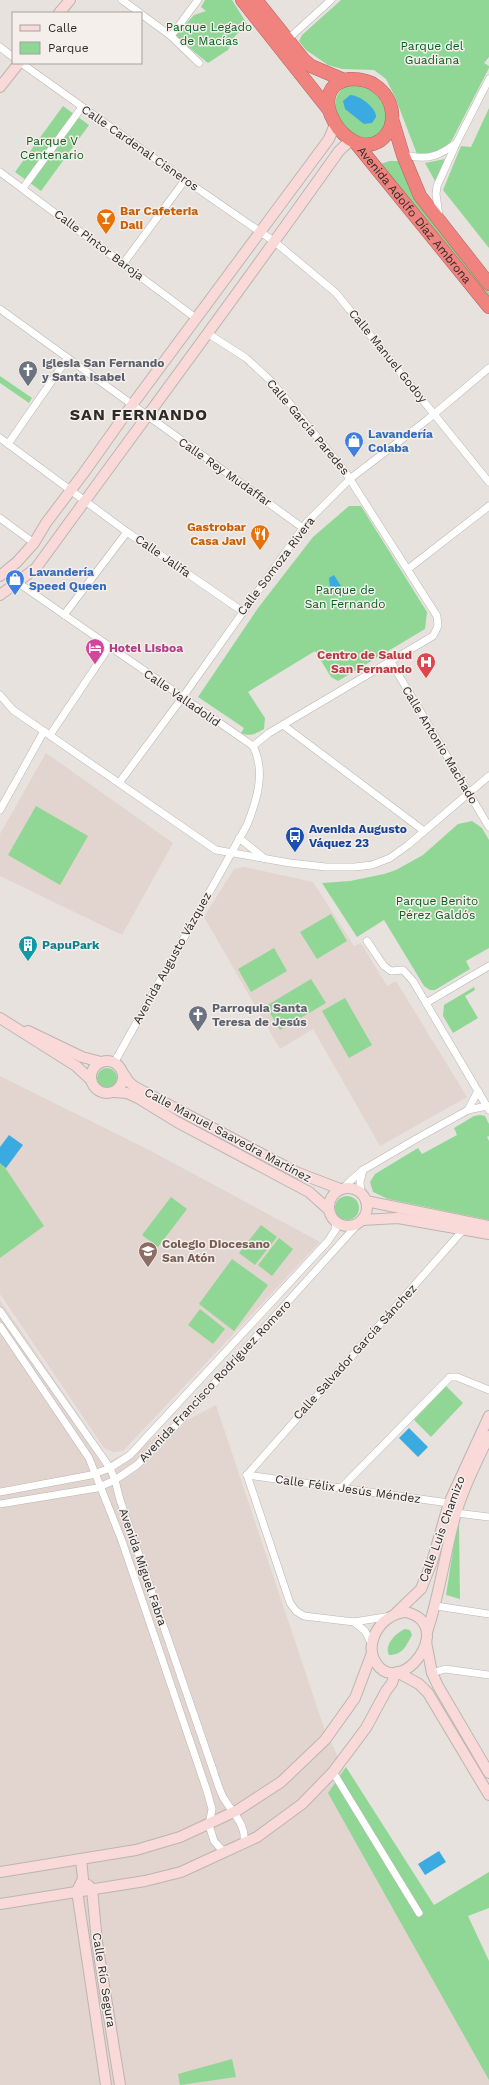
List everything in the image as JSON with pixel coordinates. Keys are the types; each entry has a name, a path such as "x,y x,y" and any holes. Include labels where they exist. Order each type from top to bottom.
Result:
{"highway":[{"path":"242,0 329,110 335,124 353,141 370,144 385,137 393,122 389,102 377,86 359,79 344,80 311,66 296,52 259,2"},
{"path":"329,110 328,102 331,92 344,80"},
{"name":"Avenida Adolfo Díaz Ambrona","path":"393,122 413,182 420,196 489,284"},
{"name":"Avenida Adolfo Díaz Ambrona","path":"353,141 489,307"}],"main road":[{"path":"60,12 70,0"},
{"path":"0,87 19,64"},
{"path":"0,576 17,562 34,543 132,405 329,139 335,124"},
{"path":"0,595 36,568 275,242 339,150 353,141"},
{"path":"4,1020 82,1057 101,1062 114,1062 119,1066 123,1073 123,1082 114,1092 105,1094 97,1090 90,1079 76,1066 4,1020"},
{"path":"90,1079 94,1066 101,1062"},
{"name":"Calle Manuel Saavedra Martínez","path":"123,1073 128,1082 135,1087 296,1172 342,1189"},
{"name":"Calle Manuel Saavedra Martínez","path":"114,1092 127,1093 138,1098 177,1122 309,1192 328,1209"},
{"path":"489,1226 364,1197 355,1189 342,1189 331,1198 328,1209 335,1222 346,1227 360,1222 398,1218 489,1234"},
{"path":"360,1222 367,1212 364,1197"},
{"name":"Calle Luis Chamizo","path":"394,1614 421,1589 432,1562 450,1503 489,1416"},
{"name":"Calle Luis Chamizo","path":"427,1632 436,1606 456,1513 466,1486 489,1436"},
{"path":"0,1872 136,1850 180,1837 233,1813 281,1782 325,1740 356,1698 378,1628 394,1614 406,1612 416,1615 424,1623 427,1632 426,1642 422,1653 416,1661 407,1668 396,1672"},
{"path":"426,1642 432,1673 489,1772"},
{"path":"372,1649 379,1667 386,1671 396,1672 419,1684 428,1693 489,1795"},
{"path":"0,1904 145,1881 181,1872 244,1844 276,1825 302,1804 333,1772 366,1728 392,1683 396,1672"},
{"path":"392,1683 398,1681 419,1684"},
{"path":"81,1859 85,1890"},
{"name":"Calle Río Segura","path":"85,1890 97,1942 120,2085"},
{"name":"Calle Río Segura","path":"85,1890 84,1943 106,2085"},
{"path":"58,1895 74,1904 84,1943"}],"street":[{"path":"122,0 137,12"},
{"path":"171,36 198,0"},
{"path":"287,40 331,0"},
{"path":"142,15 171,36 199,63"},
{"path":"0,47 12,56"},
{"name":"Calle Cardenal Cisneros","path":"21,64 275,242"},
{"path":"441,224 436,194 442,175 489,78"},
{"path":"23,188 82,108"},
{"path":"410,156 430,158 444,152 456,144"},
{"name":"Calle Pintor Baroja","path":"0,172 197,319"},
{"path":"123,264 185,180"},
{"name":"Calle Manuel Godoy","path":"275,242 336,293 489,482"},
{"name":"Calle Rey Mudaffar","path":"0,309 147,417 303,528"},
{"name":"Calle García Paredes","path":"207,333 246,358 272,382 351,478"},
{"path":"8,444 67,359"},
{"name":"Calle Somoza Rivera","path":"119,783 182,698 242,611 303,528 351,478 489,368"},
{"name":"Calle Jalifa","path":"0,438 128,532 242,611"},
{"path":"231,854 256,803 260,774 256,753 252,746 283,725 433,636 438,626 437,616 351,478"},
{"path":"408,569 489,506"},
{"path":"0,518 34,543"},
{"path":"64,615 128,532"},
{"name":"Calle Valladolid","path":"17,582 252,746"},
{"path":"50,735 109,647"},
{"name":"Calle Antonio Machado","path":"391,662 468,794 489,827"},
{"path":"0,695 13,710 216,850 266,860 326,867 372,865 390,858 489,776"},
{"path":"283,725 424,831"},
{"path":"0,810 44,731"},
{"path":"239,838 266,860"},
{"name":"Avenida Augusto Vázquez","path":"114,1062 208,891 231,854"},
{"path":"342,1189 363,1170 468,1110 488,1108 413,981 403,970 391,971 384,966 367,941"},
{"path":"426,1003 489,966"},
{"path":"468,1110 478,1091"},
{"path":"363,1170 360,1182 364,1197"},
{"name":"Avenida Francisco Rodríguez Romero","path":"0,1492 67,1481 95,1474 110,1468 130,1455 328,1241 336,1229 335,1222"},
{"name":"Avenida Francisco Rodríguez Romero","path":"0,1504 101,1486 115,1480 137,1465 181,1420 360,1222"},
{"name":"Calle Salvador García Sánchez","path":"247,1475 464,1229"},
{"name":"Avenida Miguel Fabra","path":"0,1311 110,1468 222,1796 244,1830 244,1844"},
{"name":"Avenida Miguel Fabra","path":"0,1326 89,1458 122,1541 207,1790 212,1810 209,1825 214,1841 222,1850 230,1851"},
{"path":"341,1488 450,1377 457,1377 489,1390"},
{"path":"247,1475 290,1603 296,1611 304,1616 354,1622 394,1614"},
{"name":"Calle Félix Jesús Méndez","path":"247,1475 450,1503"},
{"path":"456,1513 489,1517"},
{"path":"436,1606 489,1614"},
{"path":"354,1622 365,1631 372,1649"},
{"path":"432,1673 445,1670 489,1675"},
{"path":"333,1772 419,1913"}],"shaded area":[{"path":"46,753 173,843 122,935 0,876 0,834"},
{"path":"245,867 313,882 354,946 361,943 387,986 396,981 467,1097 380,1146 313,1029 280,1049 204,917 234,869"},
{"name":"Colegio Diocesano San Atón","path":"0,1076 151,1151 320,1242 123,1451 113,1452 104,1448 0,1294"},
{"path":"0,1300 110,1461 216,1405 324,1728 489,2069 489,2085 0,2085"}],"green space":[{"name":"Parque Legado de Macías","path":"205,0 232,0 247,24 235,36 228,50 208,63 175,36 194,15 206,11 201,7"},
{"name":"Parque del Guadiana","path":"341,0 489,0 489,57 484,63 489,66 489,68 452,140 445,147 432,153 417,154 395,97 386,79 374,70 342,69 328,65 306,50 299,41 302,35"},
{"path":"348,85 359,86 370,90 384,106 386,120 384,127 380,133 371,138 361,137 351,132 337,113 336,103 339,93"},
{"name":"Parque V Centenario","path":"63,106 89,125 41,191 15,172"},
{"path":"489,108 489,248 443,190 461,146 471,147"},
{"path":"445,159 435,181 425,163"},
{"path":"390,161 400,161 425,211 489,292 489,300 380,164"},
{"path":"0,376 32,398 29,403 0,383"},
{"name":"Parque de San Fernando","path":"349,506 361,506 427,612 425,629 338,681 331,677 315,651 248,692 265,718 264,729 247,735 241,733 244,728 198,697 258,608 313,537"},
{"path":"36,806 88,836 60,885 8,855"},
{"name":"Parque Benito Pérez Galdós","path":"472,821 482,828 489,840 489,948 466,961 470,969 435,990 430,990 424,986 384,920 357,937 322,883 350,881 396,870 423,855 458,824"},
{"path":"331,914 347,941 317,959 300,932"},
{"path":"274,948 287,971 251,992 238,969"},
{"path":"311,979 326,1003 280,1030 266,1006"},
{"path":"474,987 475,990 465,996 478,1018 453,1033 443,1016 444,1005"},
{"path":"345,998 372,1045 349,1058 322,1011"},
{"path":"107,1068 114,1071 117,1078 114,1085 107,1088 100,1085 97,1078 100,1071"},
{"path":"474,1116 485,1116 489,1124 489,1136 487,1137 489,1141 489,1220 388,1199 373,1192 370,1182 375,1174 418,1148 422,1154 457,1135 454,1128"},
{"path":"0,1160 44,1226 0,1258"},
{"path":"347,1196 356,1199 359,1208 356,1217 347,1220 338,1217 335,1208 338,1199"},
{"path":"171,1197 187,1209 158,1247 142,1235"},
{"path":"261,1225 277,1237 255,1265 239,1253"},
{"path":"279,1238 293,1249 272,1276 258,1265"},
{"path":"232,1259 268,1285 234,1331 199,1304"},
{"path":"200,1309 225,1329 213,1344 188,1325"},
{"path":"446,1386 463,1403 431,1437 414,1420"},
{"path":"459,1523 460,1599 446,1595 457,1525"},
{"path":"405,1629 410,1630 412,1635 406,1646 401,1652 394,1655 389,1655 389,1643 398,1633"},
{"path":"346,1767 434,1905 489,1872 489,1908 468,1916 489,1961 489,2080 328,1793"},
{"path":"232,2059 236,2077 180,2085 178,2074"}],"water":[{"path":"350,95 362,99 373,109 376,117 372,123 364,124 345,109 343,101"},
{"path":"334,575 346,594 341,597 330,588 329,578"},
{"path":"9,1135 23,1145 6,1168 0,1163 0,1147"},
{"path":"409,1428 428,1447 418,1457 399,1438"},
{"path":"439,1851 446,1862 425,1875 418,1864"}],"place":[{"name":"Bar Cafeteria Dali","path":"106,235"},
{"name":"Iglesia San Fernando y Santa Isabel","path":"28,387"},
{"name":"Lavandería Colaba","path":"354,458"},
{"name":"Gastrobar Casa Javi","path":"260,551"},
{"name":"Lavandería Speed Queen","path":"15,596"},
{"name":"Hotel Lisboa","path":"95,665"},
{"name":"Centro de Salud San Fernando","path":"426,679"},
{"name":"Avenida Augusto Váquez 23","path":"295,853"},
{"name":"PapuPark","path":"28,962"},
{"name":"Parroquia Santa Teresa de Jesús","path":"198,1032"},
{"name":"Colegio Diocesano San Atón","path":"148,1268"}],"district":[{"name":"SAN FERNANDO","path":"139,414"}]}
